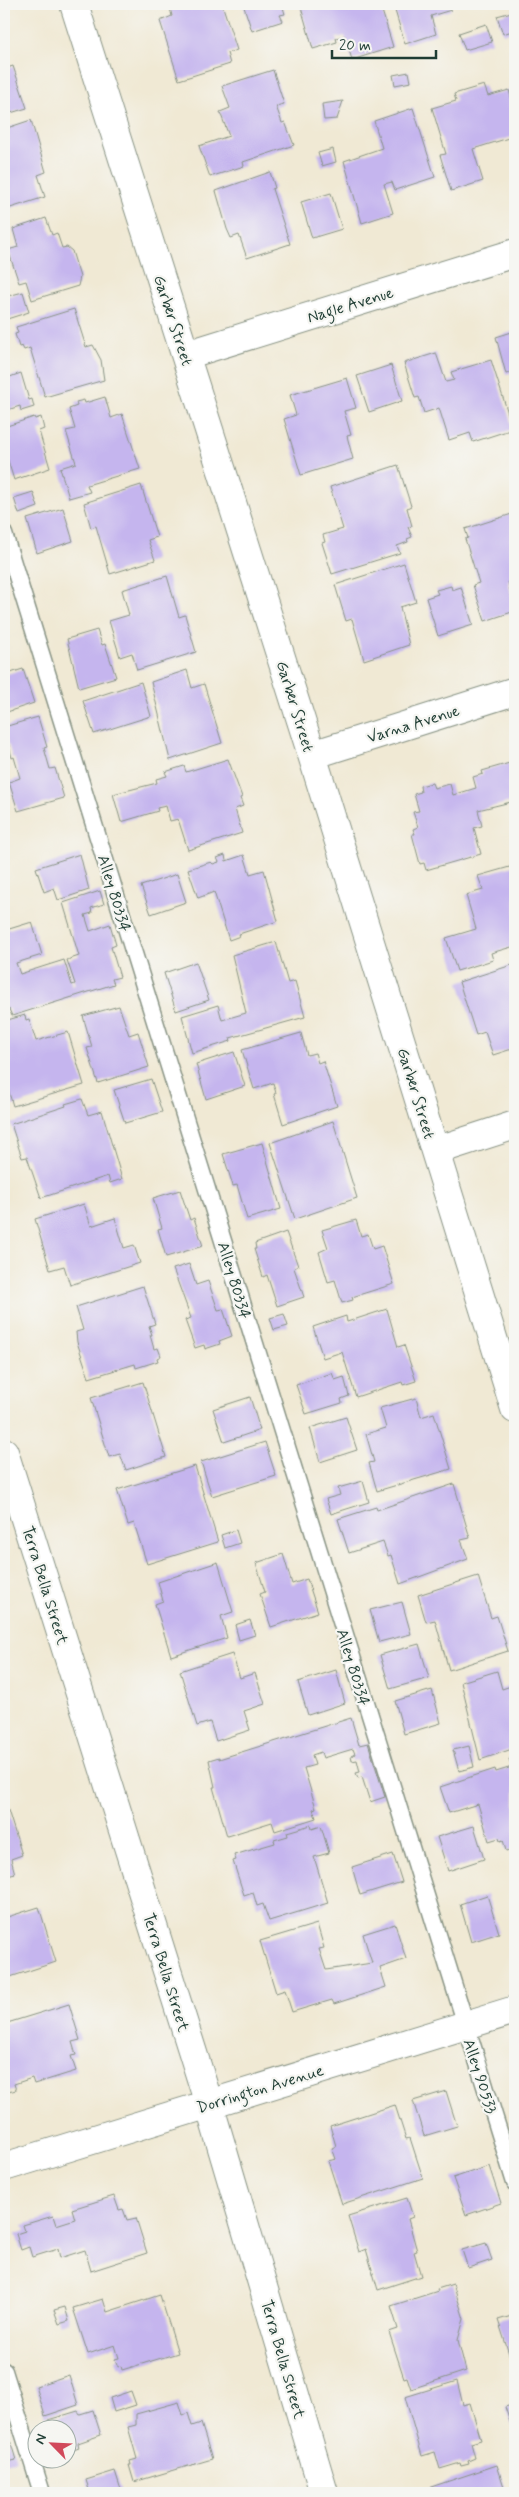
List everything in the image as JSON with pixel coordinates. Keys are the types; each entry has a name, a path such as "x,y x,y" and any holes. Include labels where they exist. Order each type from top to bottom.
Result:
{"street":[{"name":"Garber Street","path":"74,4 312,755 515,1409"},
{"name":"Nagle Avenue","path":"186,355 515,253"},
{"name":"Varna Avenue","path":"312,755 515,691"},
{"path":"435,1151 515,1125"},
{"name":"Terra Bella Street","path":"4,1452 209,2104 324,2493"},
{"name":"Dorrington Avenue","path":"4,2167 515,2010"}],"lane":[{"name":"Alley 80334","path":"4,534 465,2026"},
{"name":"Alley 90533","path":"465,2026 515,2183"},
{"path":"4,2370 42,2493"}],"building":[{"path":"169,4 222,4 237,50 227,53 230,64 179,80 160,21 172,16"},
{"path":"243,4 282,4 285,14 280,15 283,21 252,31"},
{"path":"300,4 380,4 393,47 352,60 345,36 336,38 337,42 313,49"},
{"path":"393,4 449,4 451,10 431,16 436,34 405,44"},
{"path":"515,11 515,30 503,34 497,16"},
{"path":"486,24 492,42 465,50 459,33"},
{"path":"4,57 7,68 13,66 27,108 4,115"},
{"path":"273,70 284,104 276,106 282,123 285,122 294,145 243,162 244,166 210,177 199,146 229,136 220,112 230,108 222,86"},
{"path":"409,72 411,82 395,85 393,75"},
{"path":"484,85 488,96 509,90 515,111 515,136 473,149 483,181 451,191 440,155 446,154 432,108 456,101 454,94"},
{"path":"343,101 337,119 324,120 322,104"},
{"path":"413,108 435,177 395,190 392,182 384,184 393,213 362,223 344,161 382,148 374,121"},
{"path":"31,120 46,172 38,175 45,197 4,210 4,129"},
{"path":"333,149 336,162 322,166 318,153"},
{"path":"270,172 275,188 272,189 290,244 247,258 239,235 231,238 216,191"},
{"path":"331,193 342,229 312,238 301,202"},
{"path":"46,218 52,235 57,233 62,248 67,247 72,251 80,277 78,286 32,300 26,281 19,283 8,250 18,247 13,229"},
{"path":"23,292 29,312 4,320 4,297"},
{"path":"74,309 86,347 93,345 101,360 104,380 45,397 30,348 24,350 22,346 19,347 15,334 18,333 16,327"},
{"path":"515,331 515,376 514,372 506,374 496,337"},
{"path":"436,353 446,382 454,380 451,372 491,360 513,429 473,442 470,433 449,440 439,408 424,413 419,397 415,398 404,363"},
{"path":"391,365 402,401 369,412 357,376"},
{"path":"21,373 29,400 32,399 34,407 21,411 20,406 4,411 4,379"},
{"path":"347,378 356,408 344,411 351,435 347,436 353,459 301,475 284,419 296,415 290,395"},
{"path":"105,397 111,418 122,414 140,469 87,485 90,492 69,498 60,468 76,463 66,431 75,429 69,409 77,406 76,402 84,400 85,403"},
{"path":"34,417 35,419 41,417 44,429 39,431 50,468 14,480 4,448 4,427"},
{"path":"398,465 411,506 407,508 412,526 408,527 412,537 407,539 408,542 397,546 400,553 332,574 322,543 325,542 323,535 343,529 330,487"},
{"path":"141,485 157,537 148,540 155,560 110,574 96,526 91,528 84,503"},
{"path":"33,492 38,507 19,514 14,498"},
{"path":"63,508 73,541 37,553 27,519"},
{"path":"515,513 515,578 508,581 515,611 485,621 473,585 479,583 465,539 468,538 465,529"},
{"path":"404,563 416,602 400,607 409,645 364,660 352,619 346,621 335,585"},
{"path":"167,576 179,617 185,615 196,652 137,670 132,653 120,657 109,621 129,615 122,590"},
{"path":"451,586 452,590 461,587 473,625 438,636 426,598 438,594 436,590"},
{"path":"97,630 102,645 105,644 116,677 79,688 67,639"},
{"path":"23,669 34,703 4,713 4,675"},
{"path":"187,670 192,688 204,684 222,743 170,760 151,682"},
{"path":"141,682 151,716 94,734 83,701"},
{"path":"38,717 47,747 44,748 50,769 55,768 64,798 18,811 9,782 20,778 14,757 12,758 4,727"},
{"path":"228,759 242,797 240,798 243,806 235,809 242,833 188,850 178,819 170,821 166,806 157,808 158,811 121,822 113,794 157,783 156,779 167,776 165,772 184,766 186,772"},
{"path":"513,762 515,764 515,801 478,810 482,826 474,828 481,854 426,870 424,863 420,864 412,834 415,834 413,829 418,827 413,812 419,811 414,794 421,792 420,786 432,783 434,788 450,784 453,795 476,788 473,777 483,774 482,771"},
{"path":"80,854 89,890 58,900 54,888 44,892 36,868"},
{"path":"225,855 226,861 244,855 250,874 264,870 278,921 239,934 240,936 229,940 214,892 198,898 188,869 211,862 213,864 219,862 217,858"},
{"path":"513,866 515,873 515,946 491,953 493,960 457,971 446,938 476,929 466,895 483,890 478,876"},
{"path":"177,874 186,902 151,914 141,886"},
{"path":"100,891 104,904 91,908 92,913 85,915 90,931 110,924 116,945 111,947 120,977 112,979 114,984 12,1016 9,1009 4,1010 4,923 6,930 32,922 42,955 16,963 20,974 64,960 72,985 75,984 67,960 79,956 63,903"},
{"path":"276,942 288,983 295,981 305,1017 230,1038 231,1041 192,1053 182,1016 218,1005 222,1020 246,1013 232,955"},
{"path":"196,962 209,1000 176,1011 164,973"},
{"path":"515,964 515,1048 493,1055 485,1032 476,1035 459,982"},
{"path":"119,1006 129,1035 138,1032 149,1067 98,1083 87,1048 92,1047 83,1016"},
{"path":"25,1015 26,1020 29,1019 36,1041 68,1032 84,1085 13,1106 7,1086 4,1086 4,1021"},
{"path":"301,1033 307,1055 315,1053 318,1063 323,1061 337,1106 283,1124 274,1094 276,1093 273,1083 254,1089 242,1050"},
{"path":"234,1052 245,1086 206,1099 196,1064"},
{"path":"151,1079 162,1112 125,1123 114,1090"},
{"path":"82,1099 88,1115 102,1111 122,1179 110,1183 108,1176 41,1198 27,1157 22,1158 11,1124"},
{"path":"333,1121 357,1198 295,1219 270,1143"},
{"path":"262,1143 281,1209 247,1219 237,1185 233,1186 223,1154"},
{"path":"180,1190 190,1220 194,1218 203,1246 166,1257 158,1229 162,1228 153,1198"},
{"path":"84,1204 91,1226 115,1218 124,1248 134,1245 140,1263 70,1285 64,1266 50,1270 35,1219"},
{"path":"356,1220 361,1236 368,1234 373,1249 382,1246 394,1284 352,1297 353,1300 342,1303 335,1280 328,1282 319,1252 328,1248 322,1230"},
{"path":"286,1232 298,1266 294,1268 304,1297 277,1306 267,1275 263,1277 254,1249 256,1249 255,1243"},
{"path":"189,1264 196,1285 208,1281 218,1310 223,1309 232,1336 219,1341 220,1344 205,1349 204,1345 195,1348 185,1320 191,1318 173,1269"},
{"path":"143,1286 155,1324 149,1326 152,1335 150,1335 154,1349 158,1348 161,1356 157,1358 158,1361 136,1368 135,1364 89,1378 77,1342 76,1332 83,1330 76,1307"},
{"path":"387,1309 398,1347 404,1345 416,1381 403,1385 402,1382 356,1397 342,1352 323,1358 313,1327 346,1316 347,1322"},
{"path":"284,1314 288,1326 274,1330 270,1318"},
{"path":"332,1373 335,1380 344,1377 349,1396 341,1399 342,1403 306,1414 296,1385"},
{"path":"143,1382 166,1457 126,1470 120,1454 109,1457 91,1398"},
{"path":"250,1397 260,1430 224,1442 213,1409"},
{"path":"416,1398 421,1417 434,1413 451,1469 377,1491 369,1463 374,1462 366,1434 386,1428 380,1408"},
{"path":"346,1417 357,1450 320,1462 310,1428"},
{"path":"265,1442 276,1476 212,1496 201,1462"},
{"path":"195,1466 218,1542 147,1564 134,1523 128,1525 117,1490"},
{"path":"363,1481 369,1502 331,1514 326,1499 340,1495 338,1488"},
{"path":"454,1484 470,1538 461,1540 468,1559 400,1584 391,1555 388,1556 383,1542 349,1553 338,1519 376,1507 377,1510"},
{"path":"236,1530 240,1543 225,1548 221,1535"},
{"path":"283,1554 292,1584 307,1579 318,1612 271,1627 260,1594 265,1592 256,1563"},
{"path":"218,1562 233,1612 221,1616 227,1638 171,1656 155,1604 163,1601 158,1582"},
{"path":"478,1576 491,1618 497,1616 508,1651 449,1670 435,1620 426,1622 418,1595"},
{"path":"402,1602 411,1634 379,1642 370,1610"},
{"path":"250,1620 255,1635 239,1640 235,1625"},
{"path":"419,1644 429,1678 390,1689 380,1655"},
{"path":"232,1654 240,1678 255,1673 265,1704 244,1711 250,1730 216,1741 210,1722 197,1726 180,1671"},
{"path":"336,1670 345,1703 308,1715 298,1682"},
{"path":"497,1671 502,1689 514,1685 515,1689 515,1748 480,1760 461,1682"},
{"path":"432,1690 441,1723 404,1734 395,1701"},
{"path":"351,1718 359,1745 368,1743 385,1797 370,1802 362,1777 358,1778 356,1773 360,1772 357,1760 352,1761 351,1756 355,1754 353,1749 323,1758 321,1752 312,1755 315,1765 304,1768 316,1808 313,1809 316,1818 275,1831 272,1822 227,1836 213,1787 215,1787 209,1760 219,1757 219,1759"},
{"path":"469,1746 474,1767 459,1771 453,1750"},
{"path":"515,1757 515,1848 506,1851 503,1840 500,1841 499,1838 489,1841 478,1804 449,1813 440,1787 495,1769 496,1772 512,1767 509,1759"},
{"path":"7,1807 22,1855 11,1859 15,1874 4,1877 4,1808"},
{"path":"311,1825 312,1829 321,1826 329,1853 314,1857 328,1903 269,1921 263,1904 257,1906 253,1892 244,1895 233,1861 236,1860 234,1855 275,1843 274,1840 288,1836 287,1832"},
{"path":"474,1826 484,1859 448,1871 437,1837"},
{"path":"393,1854 402,1882 360,1895 352,1867"},
{"path":"487,1895 499,1933 471,1942 460,1904"},
{"path":"39,1907 56,1962 4,1979 4,1918"},
{"path":"317,1924 324,1948 319,1949 326,1970 372,1963 363,1934 395,1924 406,1959 380,1968 386,1987 334,2004 332,2000 292,2012 285,1990 276,1993 260,1941"},
{"path":"69,2004 80,2040 72,2042 76,2055 71,2056 76,2071 34,2084 32,2078 14,2084 16,2090 4,2093 4,2024"},
{"path":"446,2091 457,2126 424,2136 413,2101"},
{"path":"395,2105 406,2139 410,2138 423,2178 342,2204 328,2161 336,2159 332,2148 336,2146 330,2126"},
{"path":"489,2166 501,2203 466,2215 453,2178"},
{"path":"114,2196 119,2210 123,2209 127,2220 136,2218 147,2253 91,2271 85,2250 60,2258 58,2249 32,2257 29,2247 21,2250 16,2234 25,2231 23,2225 53,2216 56,2225 75,2219 72,2209"},
{"path":"407,2198 413,2217 408,2219 417,2251 414,2252 421,2276 378,2290 366,2249 359,2252 348,2216"},
{"path":"486,2243 492,2260 468,2268 462,2250"},
{"path":"453,2284 464,2319 458,2340 466,2371 411,2389 407,2377 404,2378 389,2332 398,2329 391,2306 438,2291 437,2289"},
{"path":"160,2295 178,2353 122,2370 121,2366 118,2367 115,2359 119,2358 115,2345 88,2354 73,2308 103,2299 107,2312"},
{"path":"65,2307 69,2321 59,2324 54,2310"},
{"path":"515,2315 515,2355 510,2357 498,2320"},
{"path":"69,2375 78,2405 45,2416 36,2386"},
{"path":"457,2381 463,2405 470,2403 481,2440 471,2443 475,2458 468,2461 469,2464 461,2466 460,2463 440,2469 435,2452 422,2456 405,2397"},
{"path":"131,2391 136,2405 114,2412 110,2398"},
{"path":"179,2402 183,2415 188,2413 192,2426 201,2423 212,2459 134,2482 129,2465 131,2465 130,2461 137,2459 128,2427 136,2425 136,2414"},
{"path":"515,2404 515,2437 505,2407"},
{"path":"93,2410 101,2435 78,2443 78,2420 48,2420 78,2411 80,2414"},
{"path":"10,2440 16,2460 4,2463 4,2442"},
{"path":"497,2465 506,2493 430,2493 428,2488"},
{"path":"115,2471 122,2493 90,2493 86,2480"}]}
